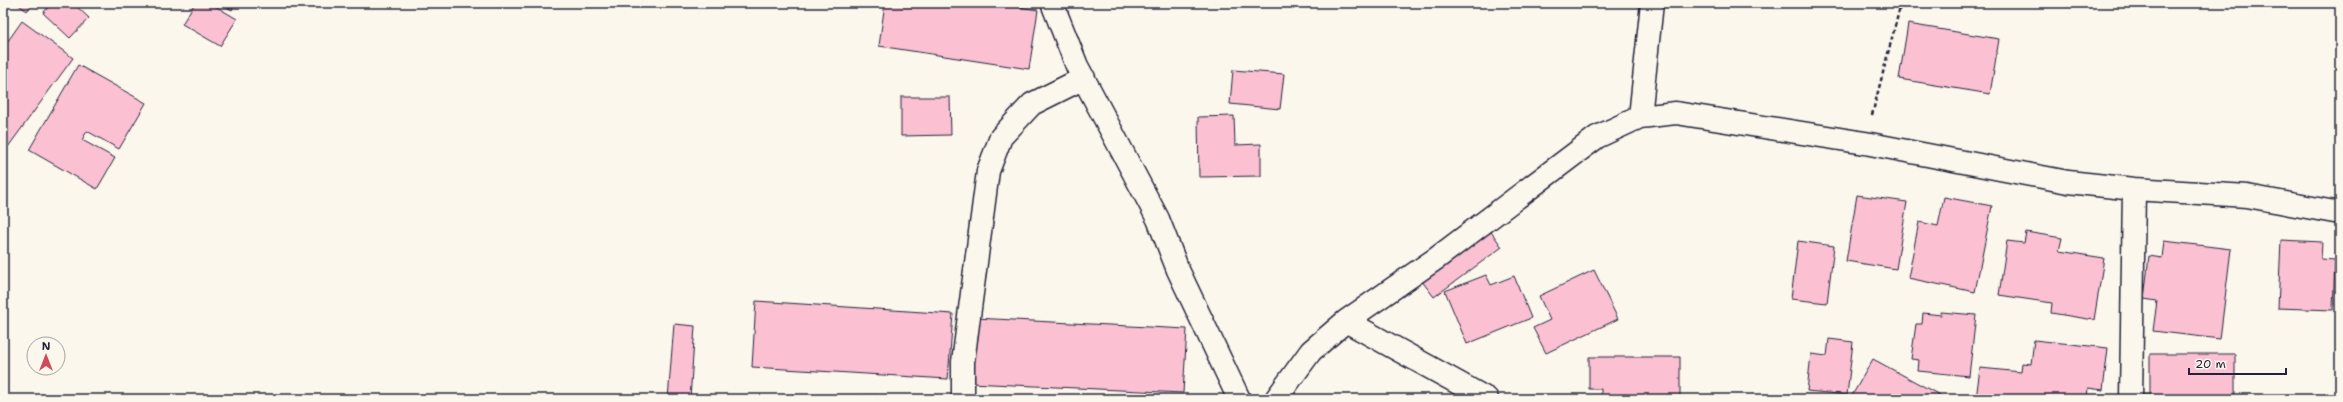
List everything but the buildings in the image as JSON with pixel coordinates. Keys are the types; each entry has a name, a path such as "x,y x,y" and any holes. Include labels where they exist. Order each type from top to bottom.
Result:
{"street":[{"path":"1052,3 1084,78 1158,219 1178,270 1239,399"},
{"path":"1640,117 1652,3"},
{"path":"963,399 963,362 988,172 1001,137 1032,104 1084,78"},
{"path":"1276,399 1310,351 1346,321 1437,258 1597,137 1640,117 1676,113 1865,143 2068,182 2134,189 2247,196 2340,213"},
{"path":"2131,399 2134,189"},
{"path":"1346,321 1487,399"}],"path":[{"path":"1865,143 1901,3"}]}
